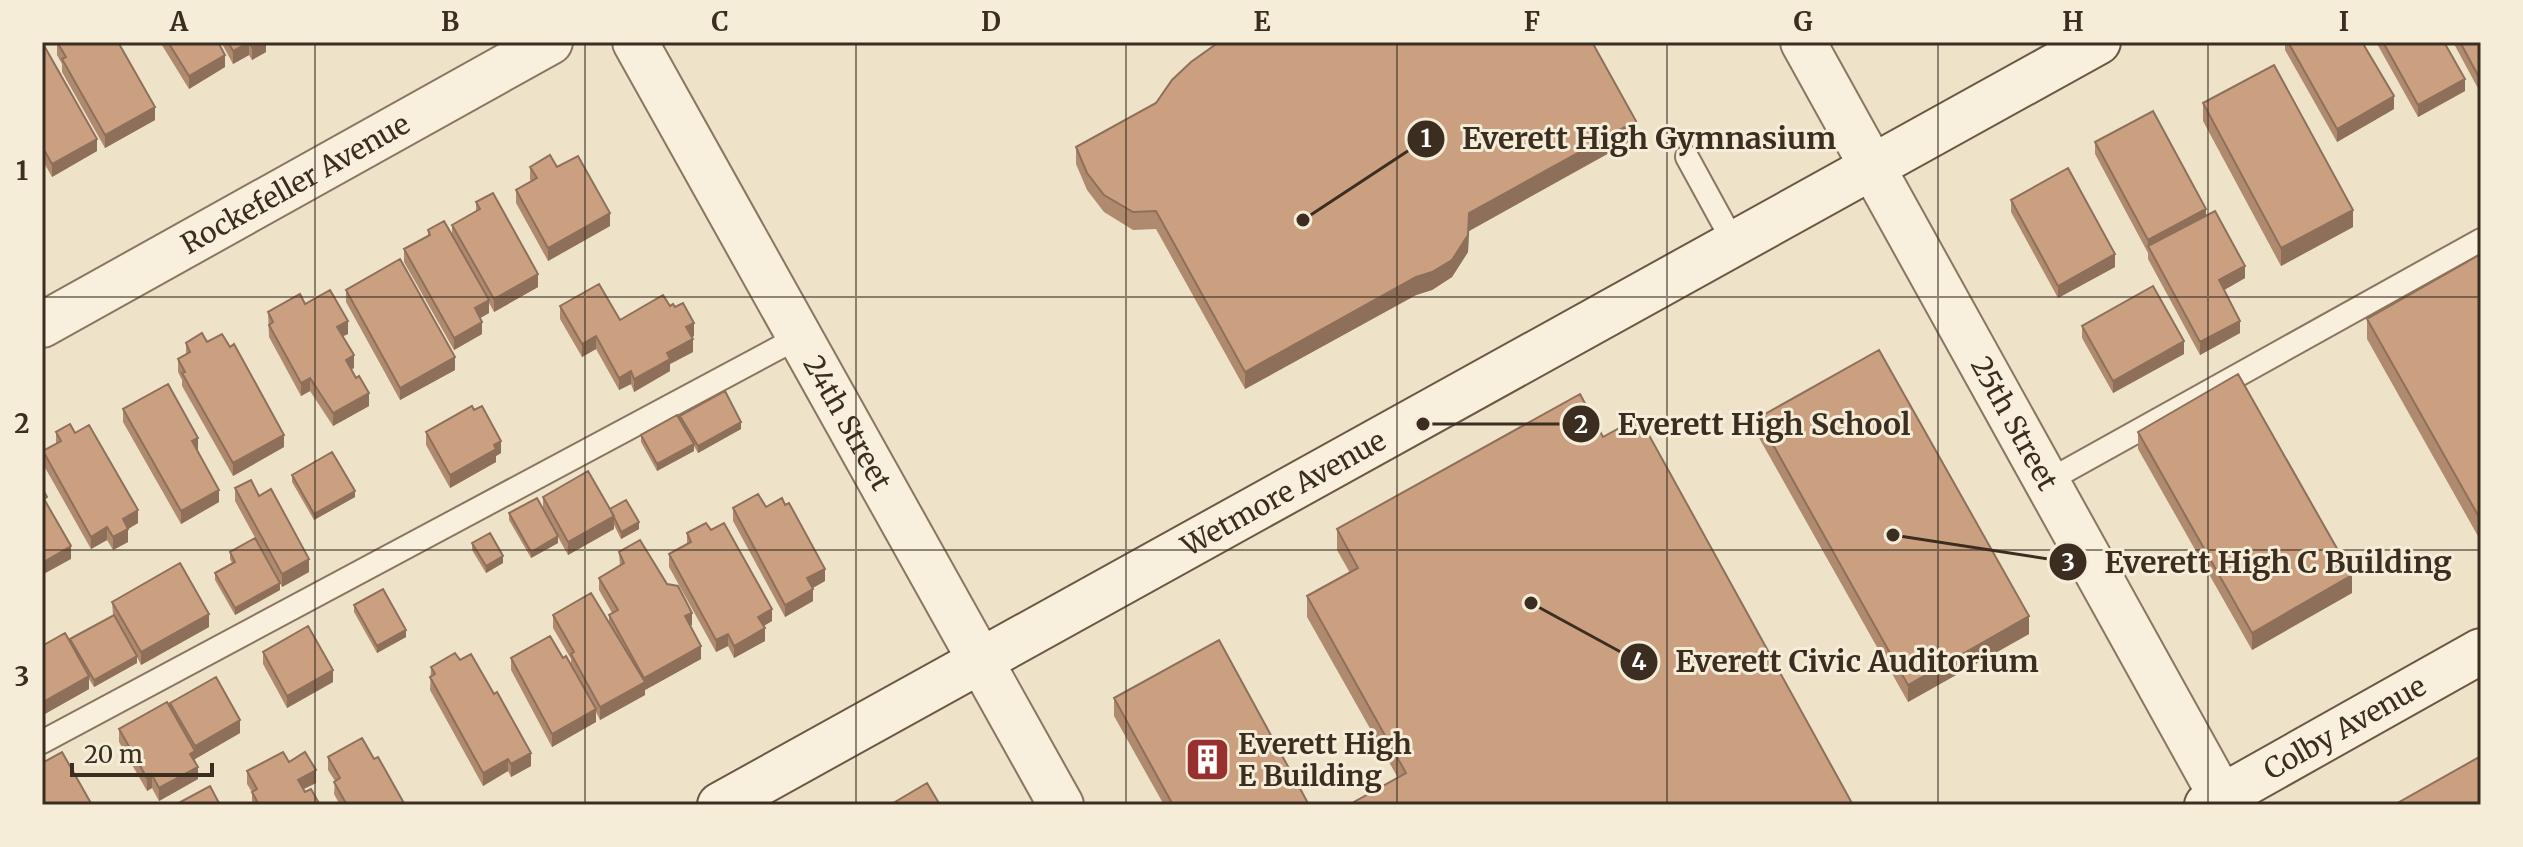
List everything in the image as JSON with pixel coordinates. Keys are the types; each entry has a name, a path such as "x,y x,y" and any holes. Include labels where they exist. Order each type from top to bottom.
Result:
{"street":[{"name":"Rockefeller Avenue","path":"42,325 550,42"},
{"name":"24th Street","path":"635,42 1061,805"},
{"name":"25th Street","path":"1803,42 2046,482 2218,802"},
{"name":"Wetmore Avenue","path":"720,805 2098,42"},
{"name":"Colby Avenue","path":"2218,802 2481,651"}],"lane":[{"path":"1687,157 1734,243"},
{"path":"2046,482 2307,347 2481,240"},
{"path":"42,742 799,337"}],"building":[{"path":"42,42 97,139 52,164 42,149"},
{"path":"57,42 118,42 155,107 105,135 62,59 66,57"},
{"path":"168,42 218,42 225,55 189,76"},
{"path":"228,42 249,42 233,51"},
{"path":"1219,42 1592,42 1636,121 1469,213 1468,235 1452,260 1245,372 1156,211 1133,212 1104,195 1087,173 1076,147 1156,103 1172,80"},
{"path":"2288,42 2362,42 2394,96 2337,129"},
{"path":"2383,42 2444,42 2465,79 2418,105"},
{"path":"2460,42 2481,42 2481,81"},
{"path":"2274,65 2353,210 2281,248 2203,103"},
{"path":"2153,111 2206,209 2148,240 2095,142"},
{"path":"550,155 557,167 578,156 610,213 548,248 516,190 537,178 530,167"},
{"path":"2068,168 2115,254 2058,286 2011,200"},
{"path":"493,193 538,274 494,299 452,225 480,209 476,202"},
{"path":"2215,211 2245,266 2219,280 2240,321 2200,342 2148,246"},
{"path":"444,221 489,300 475,308 482,322 454,338 404,249 430,235 428,230"},
{"path":"2481,254 2481,516 2479,517 2367,319"},
{"path":"400,259 455,357 400,388 346,290"},
{"path":"599,284 620,320 663,295 670,306 683,303 694,323 686,327 693,339 667,353 670,359 634,379 631,371 619,378 596,336 582,344 560,306"},
{"path":"2153,286 2184,341 2113,381 2082,326"},
{"path":"330,290 348,321 337,327 354,355 346,360 369,393 333,413 310,378 301,383 269,325 273,322 268,312 300,294 305,304"},
{"path":"202,333 207,342 222,334 230,347 234,344 284,435 233,463 182,373 185,372 178,359 190,352 186,343"},
{"path":"1879,350 2029,616 1908,685 1758,418"},
{"path":"2238,374 2352,575 2252,633 2138,432"},
{"path":"168,384 198,438 192,441 219,490 181,511 123,409"},
{"path":"725,391 741,422 698,446 680,416"},
{"path":"1580,394 1603,437 1639,417 1853,805 1355,805 1354,802 1406,773 1307,596 1358,568 1337,529"},
{"path":"472,406 474,410 482,406 501,441 494,445 496,449 450,475 426,432"},
{"path":"677,415 694,444 657,464 641,435"},
{"path":"70,424 75,433 89,425 138,510 123,519 128,529 113,537 107,527 91,537 43,451 61,441 56,432"},
{"path":"332,452 355,491 314,514 292,475"},
{"path":"588,471 614,516 568,542 543,497"},
{"path":"251,480 259,496 271,489 309,559 282,574 235,488"},
{"path":"42,488 47,497 44,499 71,546 42,563"},
{"path":"758,494 766,507 782,498 785,505 789,503 825,569 807,578 813,589 785,605 733,508"},
{"path":"537,498 558,536 531,552 509,513"},
{"path":"626,500 639,522 621,532 610,509"},
{"path":"706,523 711,530 724,523 772,609 758,617 765,628 734,646 728,634 716,640 669,554 691,542 687,533"},
{"path":"490,533 503,556 486,566 472,543"},
{"path":"255,538 280,583 235,608 215,573 235,562 230,552"},
{"path":"640,540 667,584 678,586 692,613 685,616 701,646 644,678 609,615 618,610 599,578 624,563 619,552"},
{"path":"180,563 209,614 141,652 112,602"},
{"path":"383,589 406,630 377,646 354,605"},
{"path":"591,593 645,682 600,707 553,615"},
{"path":"114,615 137,656 94,680 70,639"},
{"path":"308,626 333,670 287,696 263,652"},
{"path":"65,633 89,676 43,702 42,646"},
{"path":"550,636 563,658 566,656 596,709 552,734 511,658"},
{"name":"Everett High E Building","path":"1219,640 1309,805 1173,805 1114,698"},
{"path":"455,653 460,660 471,654 494,694 497,692 531,753 511,764 508,759 483,773 430,677 435,674 431,667"},
{"path":"216,677 240,720 195,746 170,703"},
{"path":"167,702 195,751 190,754 198,767 159,788 152,775 147,778 119,729"},
{"path":"362,738 374,759 378,757 405,805 347,805 334,782 340,778 328,757"},
{"path":"62,752 92,805 42,805 42,763"},
{"path":"283,752 289,762 305,752 316,770 298,780 305,792 311,789 320,805 259,805 252,792 257,789 247,771"},
{"path":"2481,756 2481,805 2394,805"},
{"path":"927,783 940,805 890,805"},
{"path":"210,786 220,805 175,805"}],"place":[{"name":"Everett High Gymnasium","path":"1303,220"},
{"name":"Everett High School","path":"1423,424"},
{"name":"Everett High C Building","path":"1893,535"},
{"name":"Everett Civic Auditorium","path":"1531,603"},
{"name":"Everett High E Building","path":"1207,760"}]}
